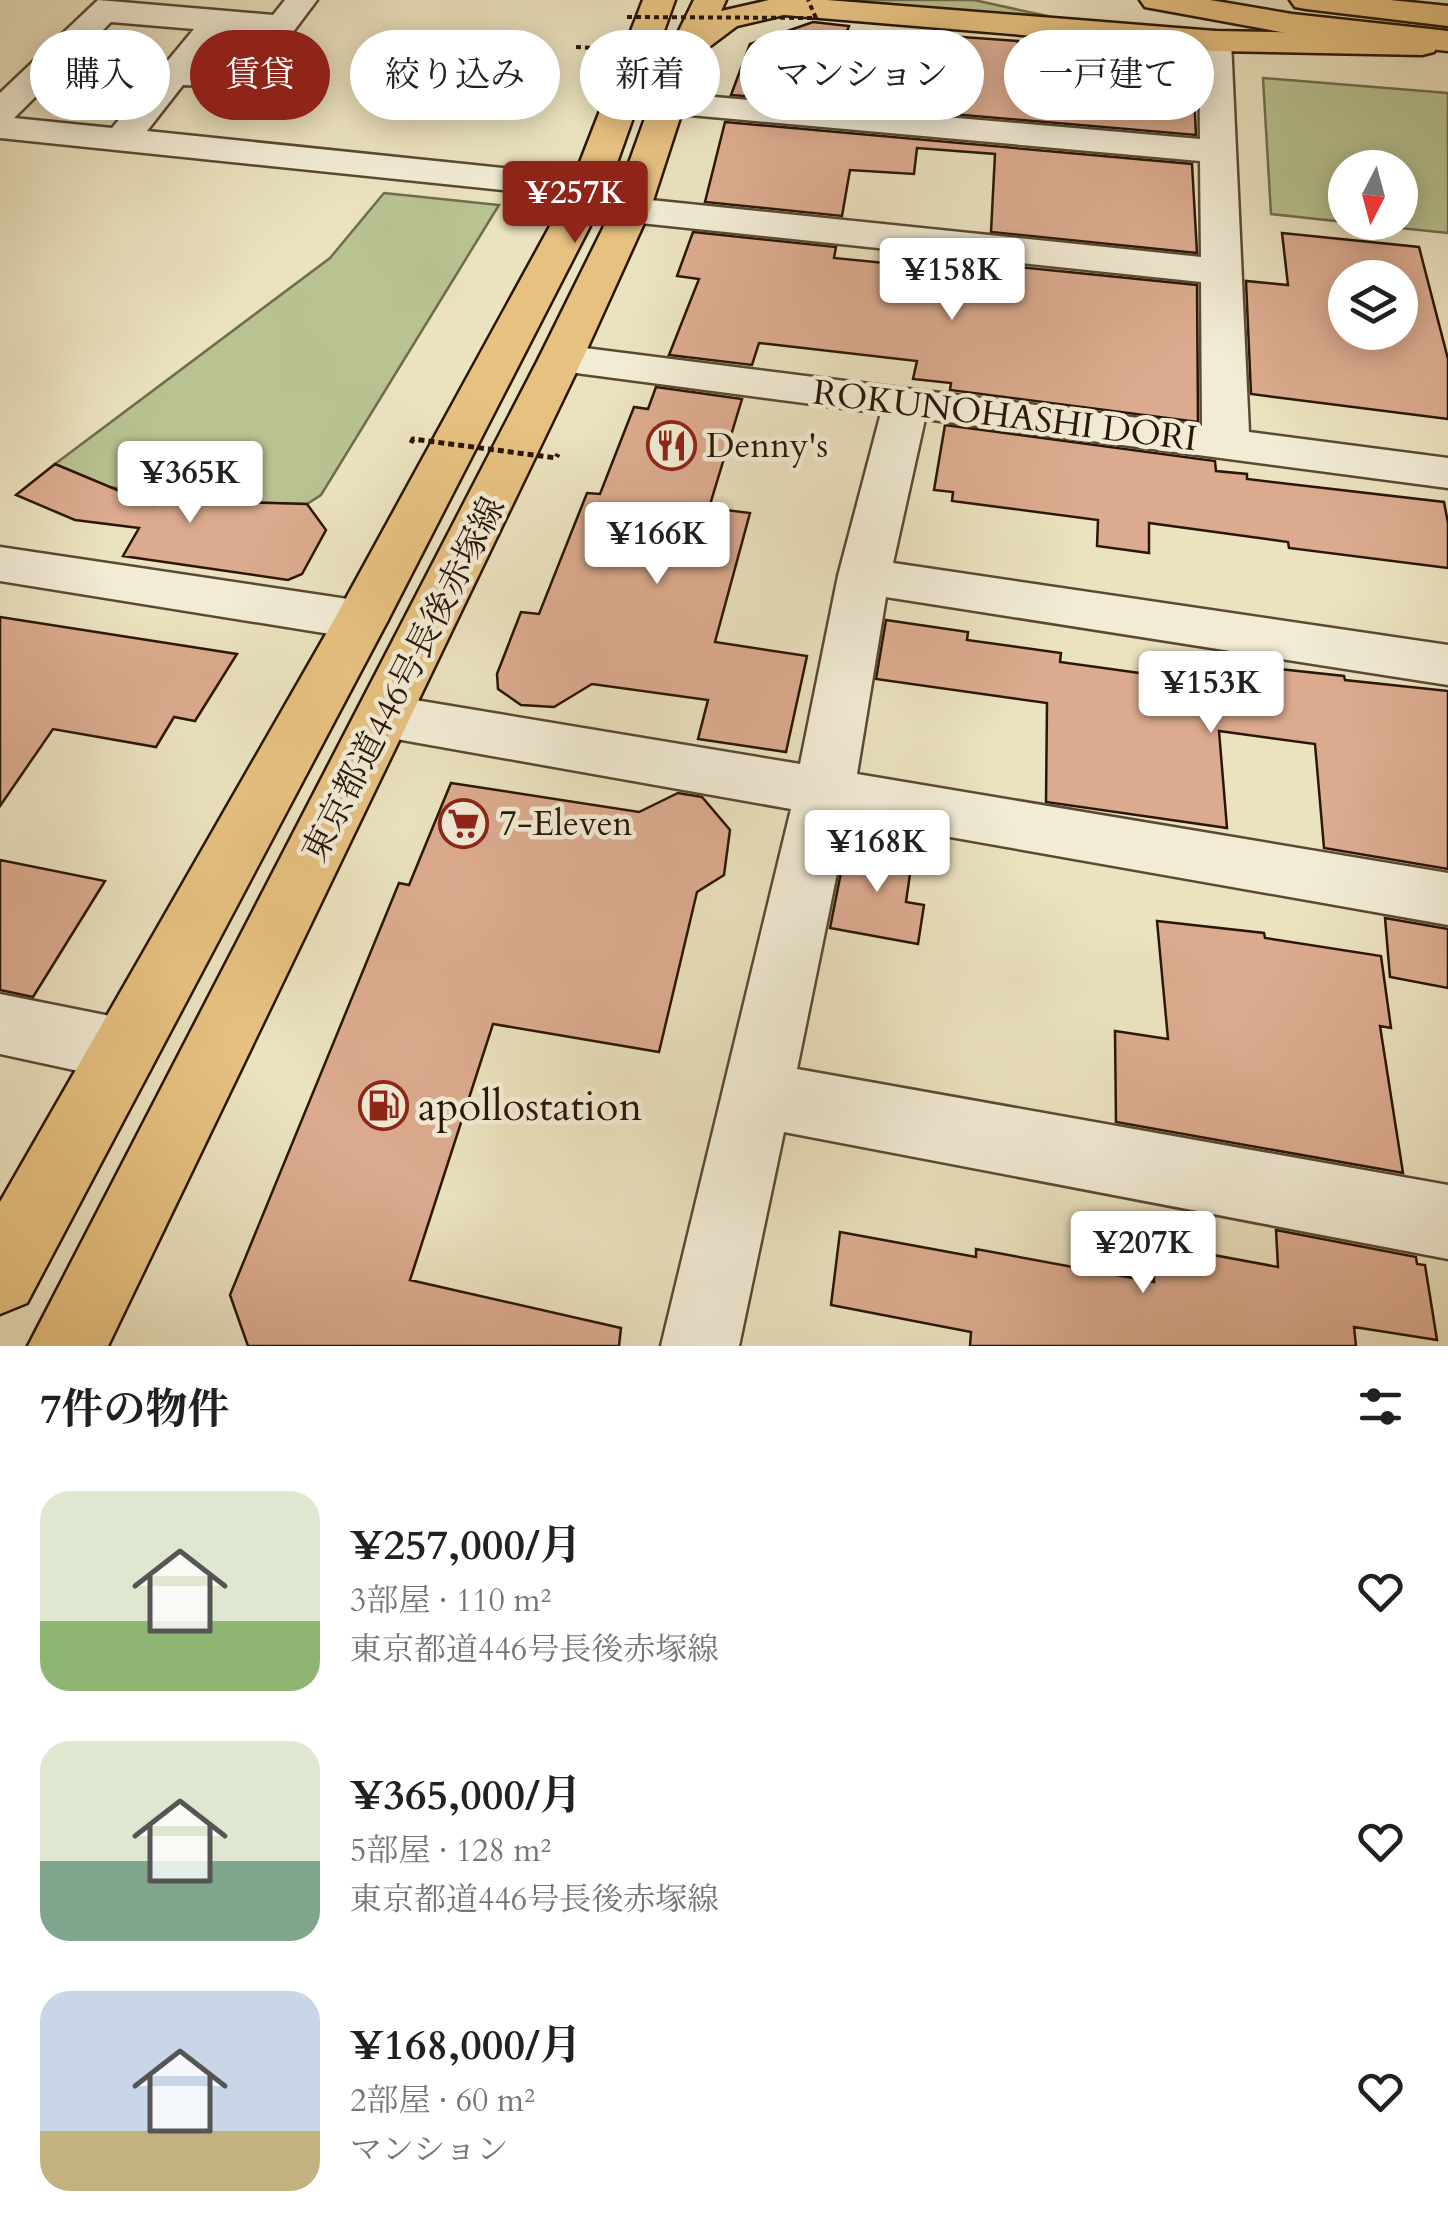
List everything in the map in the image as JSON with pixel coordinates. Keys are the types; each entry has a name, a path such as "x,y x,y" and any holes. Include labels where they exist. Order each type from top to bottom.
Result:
{"main road":[{"name":"東京都道446号長後赤塚線","path":"695,30 710,0"},
{"path":"1030,0 1158,20 1441,40"},
{"path":"1156,0 1292,24 1441,40"},
{"path":"1244,0 1441,40"},
{"path":"1306,0 1448,16"},
{"path":"711,30 726,18 784,6 1215,42 1441,40"},
{"name":"東京都道446号長後赤塚線","path":"67,1346 561,358 610,199 643,9"},
{"name":"東京都道446号長後赤塚線","path":"0,1276 361,620 658,120"}],"street":[{"path":"0,112 110,6 282,26 301,0"},
{"path":"121,140 218,21"},
{"path":"1215,42 1226,444"},
{"path":"172,74 190,75"},
{"path":"720,108 1218,152"},
{"path":"0,126 1224,272"},
{"name":"ROKUNOHASHI DORI","path":"561,358 1448,473"},
{"path":"700,1346 824,793 864,576 906,403"},
{"path":"0,564 361,620"},
{"path":"864,576 1448,665"},
{"path":"385,716 1448,899"},
{"path":"0,1024 125,1050"},
{"path":"756,1094 1448,1222"}],"path":[{"path":"643,9 816,18 808,0"},
{"path":"411,443 413,439 556,458 558,454"}],"green space":[{"path":"825,0 974,0 1047,16 1046,18"},
{"path":"1263,78 1448,93 1448,233 1418,230 1418,150 1328,150 1328,220 1271,214"},
{"path":"384,193 499,205 321,495 307,504 231,502 108,487 55,464 330,258"}],"building":[{"path":"813,22 849,26 847,30 790,30"},
{"path":"984,39 1004,40 1004,118 984,117"},
{"path":"740,71 740,96 731,95"},
{"path":"1022,120 1195,120 1196,135"},
{"path":"725,122 1192,164 1197,253 991,232 995,154 917,148 914,174 850,170 842,216 705,202"},
{"path":"693,232 836,247 834,258 966,271 966,264 989,264 1197,285 1198,422 950,390 951,383 913,379 917,361 759,343 752,365 669,355 699,279 677,276"},
{"path":"1282,233 1419,247 1448,359 1448,419 1251,394 1246,281 1288,285"},
{"path":"656,387 742,399 709,508 750,513 715,642 807,656 786,752 698,739 708,700 592,684 554,707 521,705 498,689 497,674 521,612 539,614 587,493 600,494 634,407 648,409"},
{"path":"945,425 1215,461 1216,471 1247,474 1247,479 1444,502 1448,568 1289,548 1288,542 1149,523 1149,553 1097,546 1098,520 952,501 953,492 934,490"},
{"path":"55,464 153,505 160,493 231,502 307,504 326,530 302,574 288,580 123,556 139,528 75,520 16,495"},
{"path":"0,617 237,654 195,721 174,717 156,747 53,729 0,806"},
{"path":"886,620 968,632 967,640 1061,653 1060,662 1183,679 1183,653 1344,676 1345,680 1448,691 1448,869 1324,848 1315,744 1219,731 1227,828 1046,802 1047,703 876,679"},
{"path":"451,783 639,812 678,793 702,797 730,830 724,875 697,892 659,1052 493,1024 410,1280 621,1328 619,1346 248,1346 230,1295 399,883 409,885"},
{"path":"847,842 913,853 906,902 924,905 918,944 830,928"},
{"path":"0,860 105,881 33,997 0,990"},
{"path":"1385,918 1448,929 1448,988 1390,977"},
{"path":"1157,921 1264,933 1265,938 1381,956 1391,1028 1380,1026 1403,1173 1116,1122 1115,1031 1168,1039"},
{"path":"1276,1230 1416,1257 1417,1264 1425,1265 1437,1340 1354,1327 1356,1346 970,1346 971,1332 831,1305 840,1232 976,1257 976,1249 1154,1282 1154,1244 1278,1267"}],"place":[{"name":"Denny's","path":"671,445"},
{"name":"7-Eleven","path":"464,823"},
{"name":"apollostation","path":"383,1105"}]}
